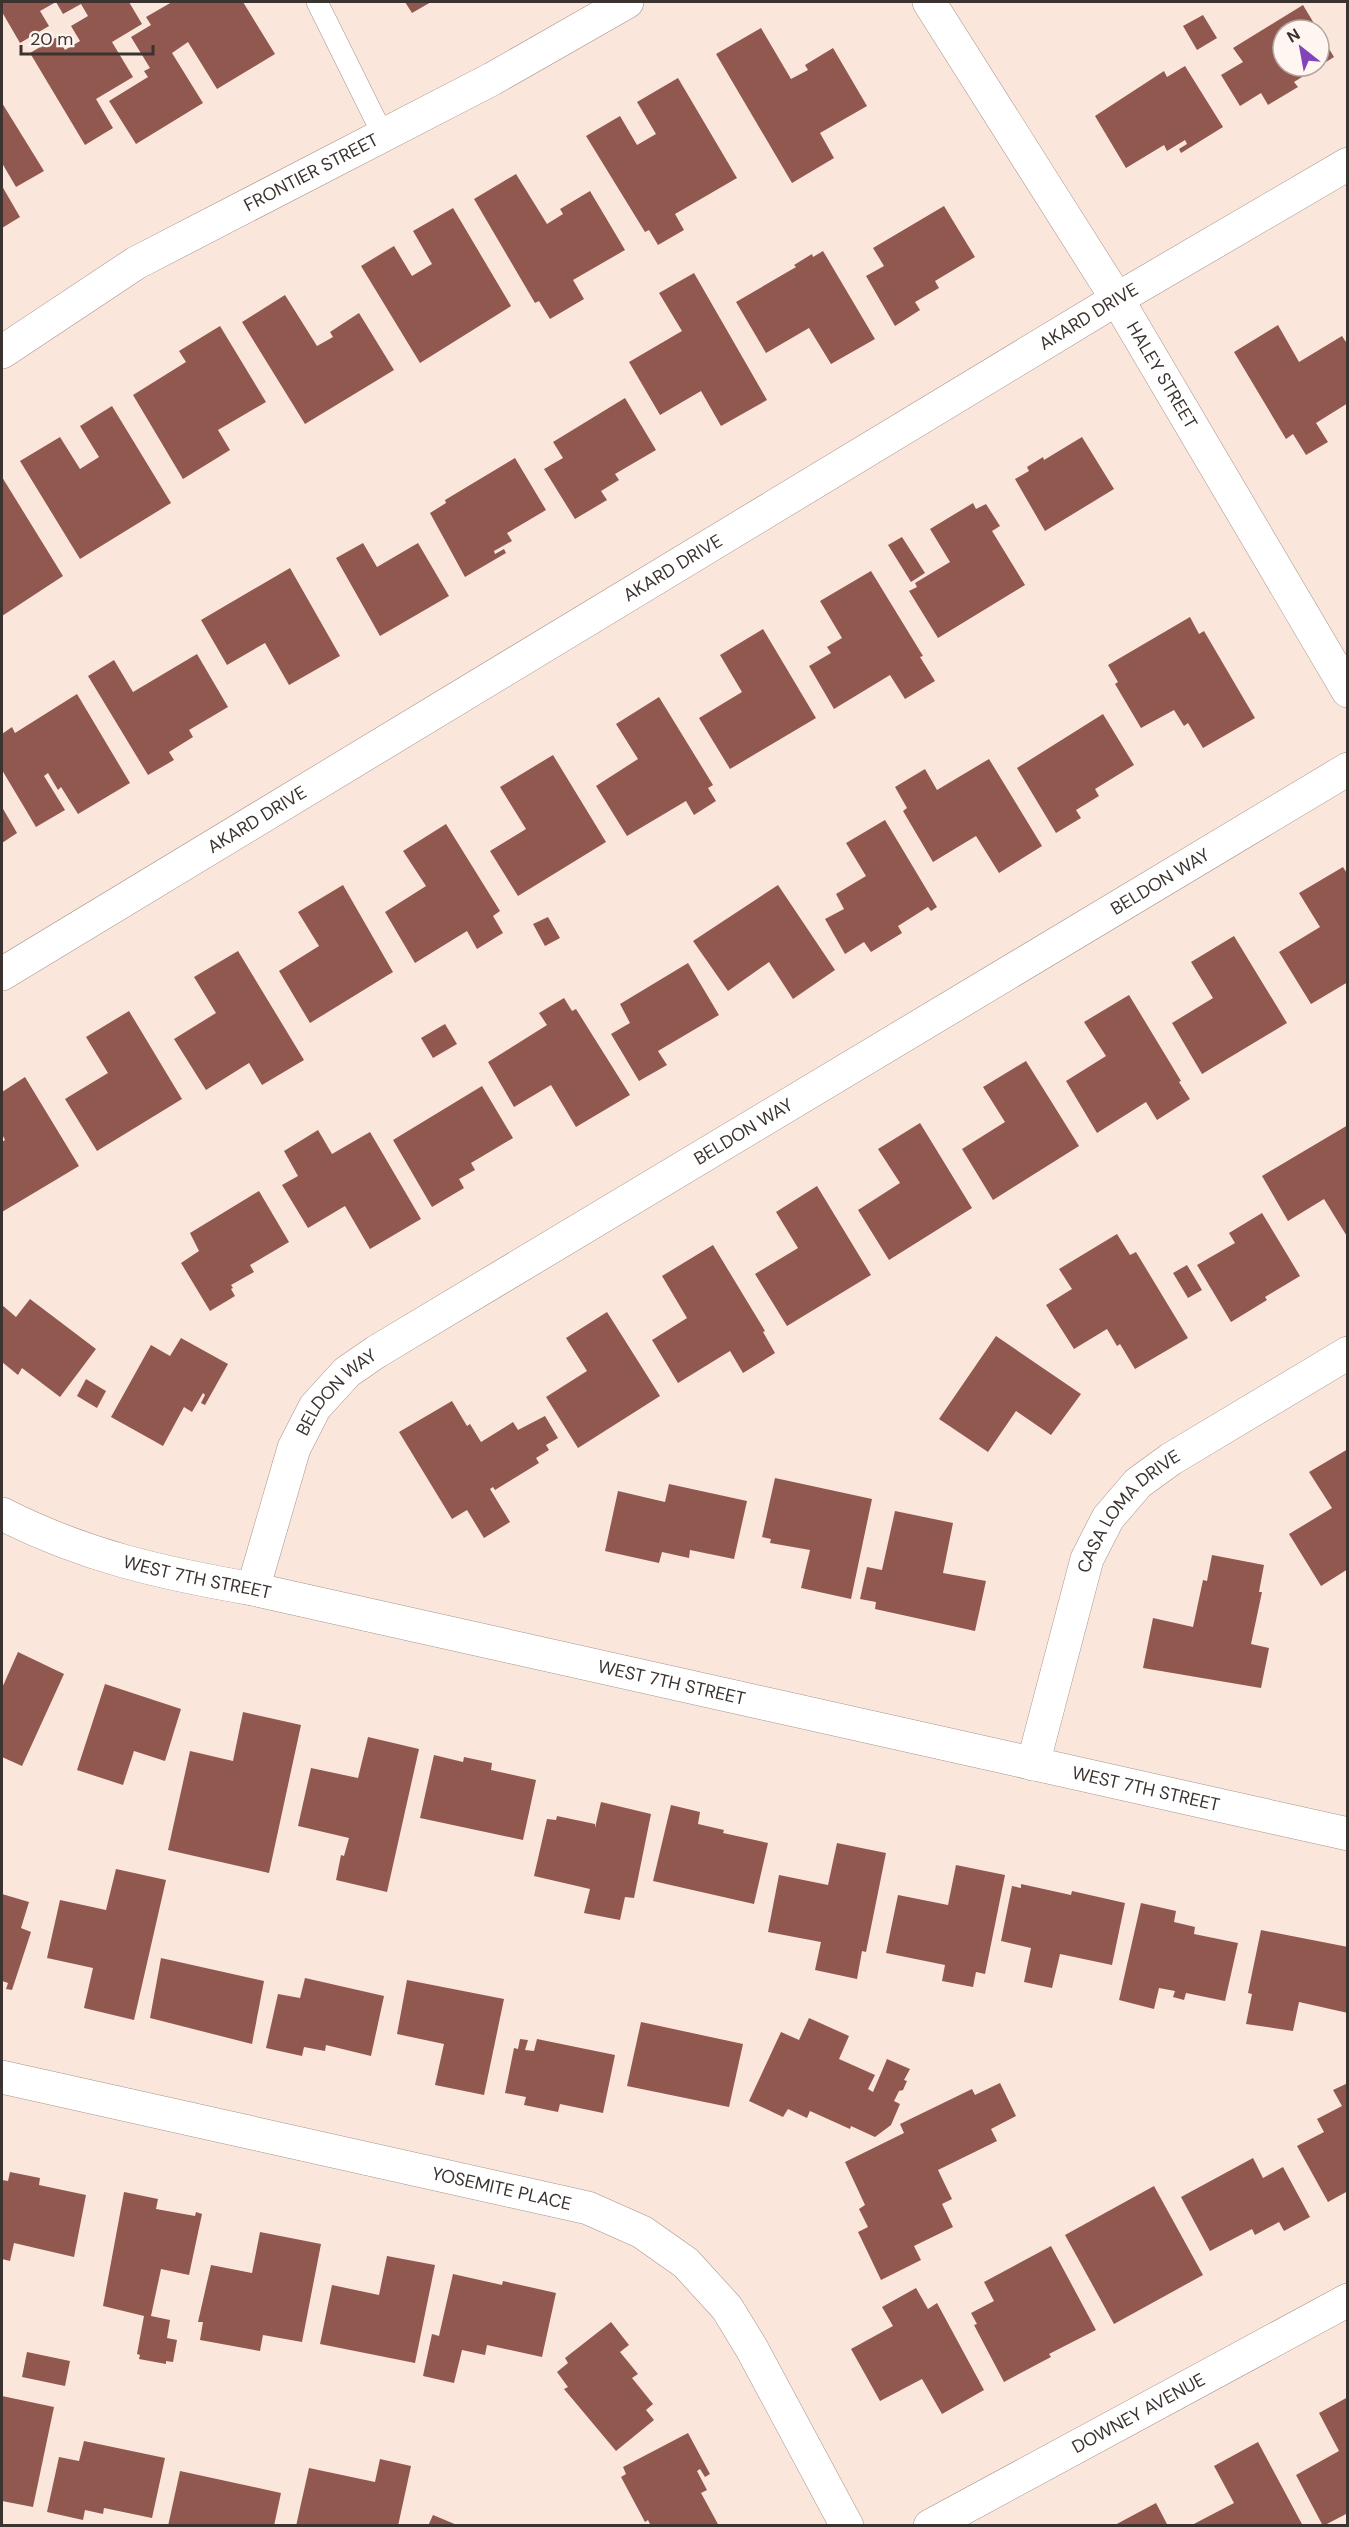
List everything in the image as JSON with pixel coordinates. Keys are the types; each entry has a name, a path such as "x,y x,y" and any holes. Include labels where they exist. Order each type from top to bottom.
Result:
{"street":[{"name":"FRONTIER STREET","path":"2,352 136,263 492,79 627,2"},
{"name":"HALEY STREET","path":"929,2 1116,299 1347,691"},
{"name":"AKARD DRIVE","path":"2,974 1116,299 1347,164"},
{"name":"BELDON WAY","path":"253,1589 294,1448 315,1407 347,1372 396,1340 1347,769"},
{"name":"CASA LOMA DRIVE","path":"1033,1764 1087,1559 1108,1518 1138,1483 1171,1459 1347,1353"},
{"name":"WEST 7TH STREET","path":"2,1514 37,1532 110,1559 176,1575 253,1589 1347,1834"},
{"name":"YOSEMITE PLACE","path":"2,2077 588,2208 642,2232 686,2263 728,2308 847,2526"},
{"name":"DOWNEY AVENUE","path":"930,2526 1347,2300"}],"lane":[{"path":"317,2 382,135"}],"building":[{"path":"2,2 56,2 40,11 49,26 20,43 2,12"},
{"path":"56,2 129,2 142,24 112,42 133,77 96,99 113,128 85,145 30,53 57,37 65,50 80,41 71,26 88,16 81,4 63,14"},
{"path":"172,2 243,2 275,54 217,89 188,42 172,53 203,103 136,144 109,101 148,77 144,71 150,68 131,37 151,25 146,17"},
{"path":"405,2 431,2 412,13"},
{"path":"1303,5 1311,18 1282,18"},
{"path":"1203,15 1217,38 1197,50 1183,26"},
{"path":"1271,25 1271,78 1300,78 1294,82 1298,87 1268,105 1261,93 1240,106 1221,75 1243,62 1233,48"},
{"path":"761,28 791,79 808,70 805,65 833,48 867,106 820,133 834,158 792,183 716,54"},
{"path":"1185,66 1223,127 1181,153 1179,149 1187,144 1185,140 1167,151 1164,145 1126,168 1095,116 1164,71 1167,77"},
{"path":"678,78 737,178 675,214 684,230 658,245 649,230 645,232 586,136 620,116 637,145 656,134 637,102"},
{"path":"2,103 44,171 16,187 2,163"},
{"path":"516,174 547,224 563,214 560,209 590,191 625,250 573,280 584,299 550,319 539,301 535,303 474,199"},
{"path":"2,186 20,217 2,228"},
{"path":"944,206 975,257 935,281 939,288 915,302 920,310 895,326 866,276 884,266 873,248"},
{"path":"453,208 511,306 420,363 361,266 394,246 412,276 432,264 413,231"},
{"path":"823,251 875,339 831,364 809,328 766,353 736,302 796,267 794,265 812,254 813,257"},
{"path":"694,273 767,400 721,426 701,391 660,415 629,362 682,331 659,293"},
{"path":"285,295 317,346 333,337 330,332 359,313 394,370 305,424 242,322"},
{"path":"1278,325 1299,362 1342,336 1348,345 1348,403 1316,423 1328,442 1306,455 1293,434 1286,439 1234,352"},
{"path":"220,326 266,402 218,430 230,450 183,479 133,395 186,362 179,351"},
{"path":"625,398 656,450 615,474 619,480 601,491 607,500 575,519 544,469 563,458 553,442"},
{"path":"112,406 171,503 80,559 20,461 60,437 80,469 99,457 80,426"},
{"path":"1082,437 1114,489 1045,531 1015,479 1029,471 1027,467 1043,457 1044,460"},
{"path":"515,458 546,510 507,533 512,541 494,551 495,554 504,549 506,553 465,577 430,513 446,503 445,500"},
{"path":"2,477 63,576 2,616"},
{"path":"973,503 976,509 986,504 1000,526 992,531 1025,585 938,638 909,591 917,587 915,583 950,562 930,529"},
{"path":"902,537 925,573 911,582 888,545"},
{"path":"363,543 377,567 418,543 449,596 380,636 336,558"},
{"path":"290,568 340,656 289,685 265,643 227,665 201,620"},
{"path":"871,571 923,656 920,657 935,681 905,699 890,675 834,709 809,666 831,653 827,647 842,638 820,601"},
{"path":"1190,617 1199,634 1204,631 1255,718 1203,748 1188,723 1184,726 1174,710 1141,728 1115,684 1118,682 1108,665"},
{"path":"763,629 816,718 730,769 699,718 742,692 720,655"},
{"path":"197,654 228,707 189,730 193,737 169,752 174,760 148,775 88,676 114,660 133,692"},
{"path":"77,694 130,783 78,814 61,787 58,790 48,773 44,776 65,810 36,827 2,770 2,734 12,727 15,733"},
{"path":"659,697 713,785 708,788 716,801 694,815 686,801 627,836 596,786 638,759 616,724"},
{"path":"1103,714 1134,765 1095,789 1099,796 1076,810 1081,818 1056,833 1017,768"},
{"path":"553,755 606,842 518,896 490,851 526,829 500,787"},
{"path":"989,759 1042,846 999,873 976,836 933,862 903,811 907,808 895,787 925,769 937,790"},
{"path":"2,807 17,833 2,843"},
{"path":"885,820 937,907 931,911 928,907 898,926 902,933 871,952 864,942 845,954 825,919 844,909 836,894 866,876 846,843"},
{"path":"446,824 500,911 493,916 503,933 477,949 467,931 415,963 385,912 426,886 403,851"},
{"path":"1343,867 1348,875 1348,982 1311,1004 1279,952 1320,927 1299,893"},
{"path":"343,885 393,972 310,1023 279,971 319,946 298,912"},
{"path":"778,885 835,970 793,999 769,962 728,991 693,941"},
{"path":"548,917 560,938 545,946 533,924"},
{"path":"1234,936 1287,1023 1202,1074 1172,1023 1213,998 1191,962"},
{"path":"238,951 304,1060 262,1085 249,1063 206,1090 174,1039 216,1013 194,977"},
{"path":"688,963 719,1015 658,1051 667,1065 639,1081 611,1034 630,1023 620,1004"},
{"path":"1129,995 1190,1099 1157,1120 1146,1102 1097,1133 1066,1081 1106,1056 1084,1022"},
{"path":"564,998 572,1011 576,1009 630,1095 576,1127 551,1085 514,1107 488,1062 547,1025 539,1013"},
{"path":"129,1011 182,1099 97,1151 65,1099 108,1073 86,1037"},
{"path":"445,1024 457,1044 433,1058 421,1038"},
{"path":"1026,1061 1079,1146 993,1200 962,1149 1005,1122 983,1087"},
{"path":"25,1077 79,1166 2,1212 2,1142 5,1140 2,1134 2,1092"},
{"path":"482,1086 513,1138 471,1163 475,1170 459,1179 464,1188 432,1207 393,1140"},
{"path":"920,1123 972,1208 889,1260 858,1210 900,1183 878,1149"},
{"path":"1348,1125 1348,1238 1324,1199 1288,1221 1262,1176"},
{"path":"318,1130 332,1154 370,1132 421,1219 370,1249 345,1206 308,1228 282,1185 298,1176 284,1151"},
{"path":"817,1186 871,1275 787,1326 755,1274 798,1248 776,1212"},
{"path":"259,1191 289,1242 250,1265 254,1272 231,1285 235,1296 210,1311 181,1263 199,1251 190,1233"},
{"path":"1262,1213 1300,1276 1265,1297 1267,1300 1231,1322 1197,1265 1235,1243 1229,1233"},
{"path":"1117,1234 1130,1255 1136,1252 1188,1338 1135,1369 1120,1344 1117,1346 1107,1329 1074,1349 1046,1305 1072,1289 1059,1269"},
{"path":"713,1245 765,1331 763,1332 775,1353 743,1373 730,1351 678,1383 652,1340 687,1318 662,1276"},
{"path":"1187,1265 1202,1290 1188,1298 1173,1273"},
{"path":"30,1299 96,1349 60,1397 22,1368 18,1375 2,1362 2,1305 16,1317"},
{"path":"607,1312 660,1396 578,1448 546,1397 587,1371 566,1338"},
{"path":"996,1336 1081,1394 1051,1435 1016,1411 988,1452 939,1419"},
{"path":"181,1338 228,1364 205,1405 201,1403 205,1395 203,1393 192,1412 184,1407 163,1446 111,1417 151,1345 170,1356"},
{"path":"86,1379 106,1391 97,1408 77,1396"},
{"path":"452,1401 467,1426 470,1424 481,1442 513,1422 518,1430 545,1416 558,1438 546,1445 549,1450 536,1458 539,1463 495,1490 493,1487 490,1489 510,1522 484,1538 467,1510 452,1519 399,1432"},
{"path":"1348,1449 1348,1569 1321,1586 1289,1534 1332,1508 1309,1472"},
{"path":"775,1478 872,1499 851,1599 801,1588 810,1550 770,1543 771,1539 762,1537"},
{"path":"669,1484 747,1501 734,1559 690,1550 689,1558 662,1552 659,1563 605,1551 618,1491 665,1502"},
{"path":"895,1511 953,1523 943,1573 986,1581 975,1631 875,1609 876,1602 860,1599 867,1567 882,1570"},
{"path":"1212,1555 1264,1565 1259,1592 1262,1592 1251,1644 1269,1648 1261,1688 1143,1668 1153,1618 1193,1627 1203,1580 1207,1581"},
{"path":"18,1652 64,1674 22,1766 2,1757 2,1688"},
{"path":"105,1684 181,1709 165,1761 134,1751 123,1785 77,1770"},
{"path":"243,1712 301,1725 269,1873 168,1850 190,1751 233,1761"},
{"path":"368,1737 419,1749 387,1892 336,1880 341,1855 344,1856 349,1838 298,1826 311,1768 358,1778"},
{"path":"434,1755 463,1762 464,1757 492,1763 491,1770 536,1780 523,1840 420,1818"},
{"path":"601,1802 651,1814 634,1898 625,1897 620,1920 584,1913 590,1889 534,1876 547,1819 556,1820 557,1816 595,1824 595,1828"},
{"path":"671,1805 700,1812 698,1824 724,1830 723,1833 768,1843 754,1904 653,1881"},
{"path":"837,1843 886,1853 866,1952 862,1951 857,1979 815,1970 821,1942 768,1932 779,1875 828,1885"},
{"path":"956,1865 1005,1875 985,1974 976,1972 973,1987 942,1981 945,1965 886,1953 898,1895 948,1905"},
{"path":"116,1869 166,1880 134,2020 84,2008 93,1968 47,1958 60,1900 106,1910"},
{"path":"1021,1884 1071,1895 1072,1891 1125,1903 1112,1965 1060,1954 1052,1988 1024,1982 1031,1948 1001,1941 1012,1886 1021,1888"},
{"path":"2,1894 29,1902 21,1928 31,1932 12,1990 6,1989 8,1983 2,1981"},
{"path":"1141,1903 1176,1911 1174,1922 1195,1927 1194,1934 1238,1943 1225,2001 1186,1993 1184,2000 1173,1997 1175,1991 1159,1988 1154,2009 1119,2000"},
{"path":"1261,1930 1348,1947 1348,2013 1299,2002 1293,2031 1246,2024 1252,1994 1248,1993"},
{"path":"161,1958 264,1981 252,2044 150,2018"},
{"path":"305,1978 384,1996 371,2056 326,2045 325,2051 304,2047 302,2056 266,2048 278,1994 300,1998"},
{"path":"407,1980 504,1999 484,2095 435,2085 444,2044 397,2034"},
{"path":"809,2018 849,2036 839,2059 875,2075 868,2089 873,2092 887,2059 910,2069 904,2080 907,2081 903,2090 899,2091 894,2101 900,2104 891,2125 875,2137 851,2126 850,2129 810,2111 807,2118 788,2109 783,2117 749,2101 781,2032 799,2040"},
{"path":"641,2022 743,2044 729,2107 627,2086"},
{"path":"520,2039 528,2040 525,2050 534,2051 537,2039 615,2055 603,2113 560,2104 558,2112 524,2105 526,2097 505,2093 514,2048 518,2049"},
{"path":"1000,2083 1016,2116 991,2129 997,2141 938,2170 952,2199 942,2204 953,2227 914,2246 921,2260 881,2280 858,2232 868,2227 859,2209 865,2205 845,2162 904,2133 900,2124 972,2089 975,2095"},
{"path":"1348,2083 1348,2191 1328,2202 1297,2146 1324,2132 1317,2119 1342,2106 1333,2090"},
{"path":"1253,2158 1263,2178 1283,2167 1310,2217 1284,2231 1279,2222 1255,2235 1252,2229 1210,2251 1181,2197"},
{"path":"10,2172 40,2178 39,2185 86,2195 74,2257 14,2243 10,2261 2,2259 2,2180 8,2181"},
{"path":"1154,2186 1203,2275 1114,2324 1065,2235"},
{"path":"124,2192 158,2199 156,2209 195,2216 196,2212 202,2214 189,2275 161,2269 151,2316 170,2320 167,2338 177,2340 173,2362 166,2361 166,2364 139,2359 140,2355 137,2354 144,2316 103,2306"},
{"path":"260,2232 321,2244 302,2342 263,2335 260,2351 200,2340 203,2322 198,2322 211,2265 252,2273"},
{"path":"1051,2246 1096,2330 1049,2354 1051,2357 1004,2382 974,2325 977,2324 971,2313 994,2301 984,2282"},
{"path":"387,2256 435,2265 415,2363 320,2344 332,2285 379,2295"},
{"path":"453,2274 502,2285 503,2281 556,2293 542,2357 487,2345 485,2355 462,2350 454,2383 423,2376 432,2334 439,2336"},
{"path":"916,2288 928,2309 937,2303 984,2390 942,2414 922,2379 880,2401 851,2349 893,2326 882,2307"},
{"path":"611,2322 629,2345 620,2352 638,2374 632,2378 653,2404 646,2410 654,2420 616,2451 564,2389 568,2387 557,2372 568,2363 565,2358"},
{"path":"27,2352 70,2361 65,2386 22,2377"},
{"path":"2,2396 54,2407 33,2507 2,2501"},
{"path":"1348,2397 1348,2513 1323,2526 1296,2475 1339,2451 1319,2413"},
{"path":"688,2433 710,2474 705,2477 700,2469 697,2471 707,2490 701,2493 719,2526 651,2526 648,2520 645,2522 621,2477 626,2474 623,2467"},
{"path":"84,2441 165,2458 152,2518 104,2508 103,2514 85,2510 83,2520 47,2512 59,2457 79,2461"},
{"path":"1258,2442 1303,2526 1190,2526 1234,2503 1214,2466"},
{"path":"380,2459 411,2466 398,2526 296,2526 309,2468 375,2482"},
{"path":"180,2471 281,2493 274,2526 168,2526"},
{"path":"1156,2503 1168,2526 1113,2526"},
{"path":"433,2515 457,2525 457,2526 428,2526"}]}
